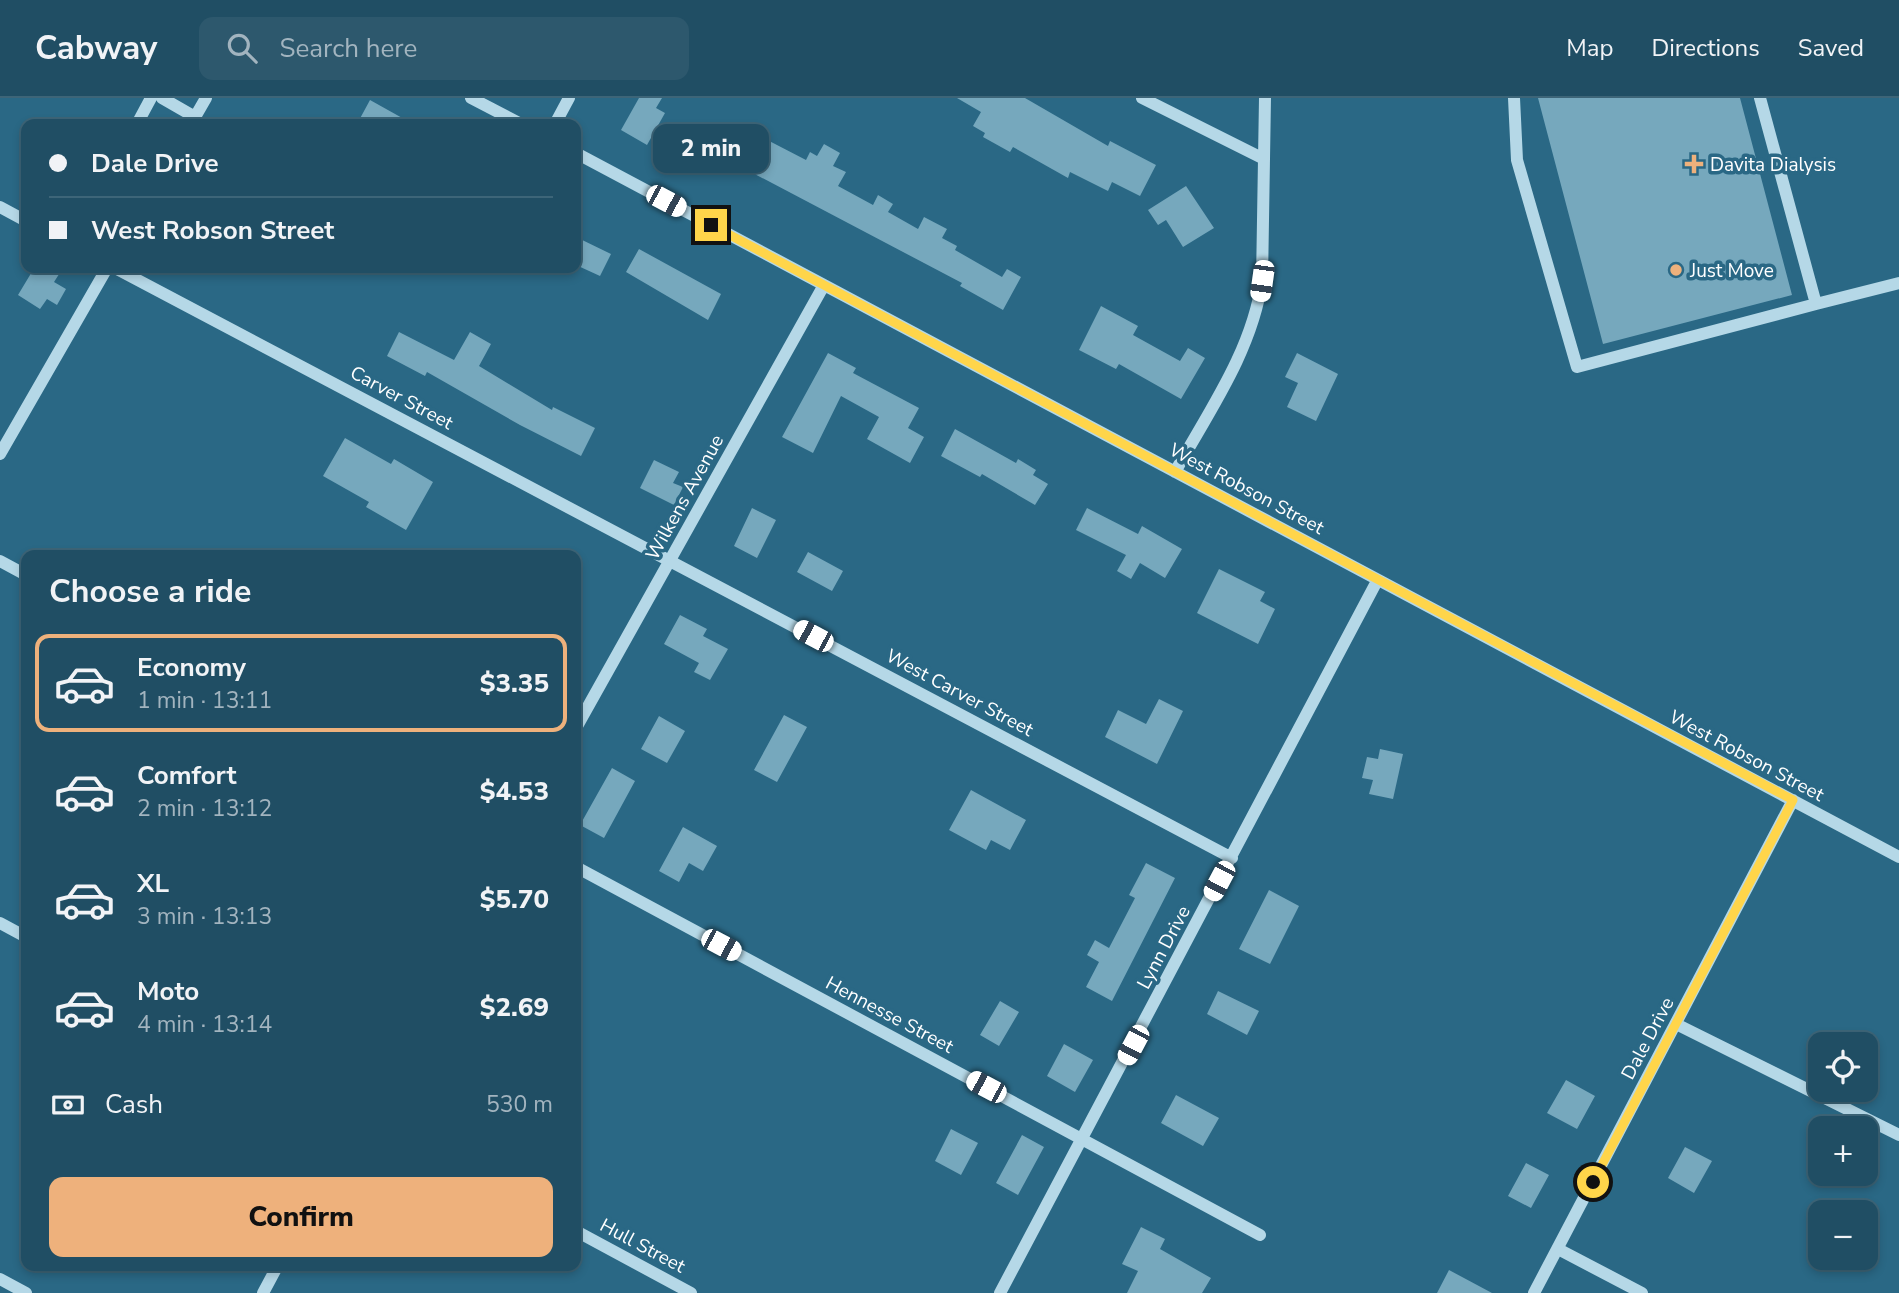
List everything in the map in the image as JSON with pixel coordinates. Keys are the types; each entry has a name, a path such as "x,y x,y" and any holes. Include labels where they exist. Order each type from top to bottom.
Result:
{"street":[{"path":"140,119 151,98"},
{"path":"162,98 192,119"},
{"path":"194,119 206,98"},
{"path":"471,98 511,119"},
{"path":"558,119 569,98"},
{"path":"1142,98 1262,158"},
{"path":"1175,472 1242,350 1257,311 1262,281 1265,98"},
{"path":"1514,98 1517,160 1577,367 1899,283"},
{"path":"1760,98 1816,304"},
{"name":"West Robson Street","path":"581,156 1899,858"},
{"path":"0,207 21,218"},
{"path":"0,454 104,273"},
{"name":"Carver Street","path":"125,273 671,560"},
{"name":"Wilkens Avenue","path":"581,719 824,285"},
{"name":"West Carver Street","path":"671,560 1232,858"},
{"path":"0,561 21,572"},
{"name":"Lynn Drive","path":"1000,1293 1377,581"},
{"name":"Dale Drive","path":"1534,1293 1793,800"},
{"name":"Hennesse Street","path":"581,870 1260,1235"},
{"path":"0,923 21,934"},
{"path":"1676,1024 1899,1135"},
{"name":"Hull Street","path":"581,1234 691,1293"},
{"path":"1558,1249 1642,1293"},
{"path":"263,1293 275,1271"},
{"path":"0,1279 26,1293"}],"building":[{"path":"639,98 662,98 656,108 665,113 647,145 621,130"},
{"path":"957,98 1025,98 1108,146 1110,141 1156,165 1140,196 1112,182 1108,191 1070,172 1068,178 1013,147 1010,152 983,137 985,133 973,126 981,112"},
{"path":"1538,98 1740,98 1792,295 1603,344"},
{"path":"370,100 404,119 360,119"},
{"path":"746,129 806,160 810,152 817,156 824,144 840,153 833,166 846,172 838,186 873,205 878,195 893,204 888,212 918,229 924,217 947,229 942,238 957,246 955,250 1002,277 1007,269 1021,277 1003,310 960,286 962,283 730,161"},
{"path":"1186,186 1214,228 1183,247 1166,220 1158,225 1148,210"},
{"path":"581,239 611,254 600,276 581,267"},
{"path":"639,249 721,294 708,320 626,272"},
{"path":"31,273 60,273 54,282 66,289 57,305 47,299 40,309 18,295"},
{"path":"1101,306 1138,326 1133,335 1180,361 1188,348 1205,358 1181,399 1119,364 1116,369 1079,350"},
{"path":"399,332 454,360 470,332 491,344 479,366 552,410 553,407 595,428 581,456 427,372 425,376 387,356"},
{"path":"828,353 856,368 853,373 919,408 908,428 924,437 910,463 867,439 879,417 841,396 813,453 782,437"},
{"path":"1297,353 1338,374 1316,421 1287,407 1298,383 1285,377"},
{"path":"955,429 1016,463 1018,459 1036,470 1033,475 1048,484 1035,505 982,474 980,477 941,456"},
{"path":"345,438 391,464 394,459 433,482 406,530 366,507 369,502 323,476"},
{"path":"654,460 679,472 673,483 683,487 674,505 640,488"},
{"path":"752,508 776,520 757,558 734,546"},
{"path":"1087,508 1138,534 1142,526 1182,549 1165,578 1140,563 1131,579 1117,571 1126,555 1076,530"},
{"path":"808,552 843,571 832,591 797,572"},
{"path":"1219,569 1265,592 1260,601 1275,609 1258,644 1197,613"},
{"path":"680,615 707,629 703,636 728,649 710,680 694,672 699,663 664,644"},
{"path":"1159,699 1183,711 1157,764 1105,737 1118,710 1146,724"},
{"path":"784,715 807,727 777,782 754,770"},
{"path":"659,716 685,731 667,763 641,749"},
{"path":"1380,749 1403,754 1393,799 1369,794 1373,780 1362,778 1367,757 1378,759"},
{"path":"612,768 635,781 604,838 581,823"},
{"path":"971,790 1026,820 1010,850 991,840 986,850 949,830"},
{"path":"683,827 717,846 703,871 689,863 679,882 659,871"},
{"path":"1146,863 1175,878 1112,1001 1086,987 1099,962 1087,955 1095,940 1109,948 1135,898 1129,895"},
{"path":"1269,890 1299,906 1270,964 1239,949"},
{"path":"1218,991 1259,1011 1247,1035 1207,1014"},
{"path":"1000,1001 1019,1012 999,1046 980,1035"},
{"path":"1064,1044 1093,1060 1075,1092 1047,1076"},
{"path":"1566,1080 1595,1096 1577,1129 1547,1113"},
{"path":"1176,1095 1219,1118 1203,1146 1161,1123"},
{"path":"951,1129 978,1143 961,1175 935,1161"},
{"path":"1022,1135 1044,1147 1018,1195 996,1183"},
{"path":"1685,1147 1712,1161 1694,1193 1668,1178"},
{"path":"1526,1163 1549,1175 1531,1208 1508,1196"},
{"path":"1141,1227 1165,1239 1160,1249 1211,1278 1202,1293 1127,1293 1138,1271 1122,1264"},
{"path":"1449,1270 1492,1293 1437,1293"}],"place":[{"name":"Davita Dialysis","path":"1694,164"},
{"name":"Just Move","path":"1676,270"}],"route":[{"path":"711,225 1793,800 1593,1182"}]}
